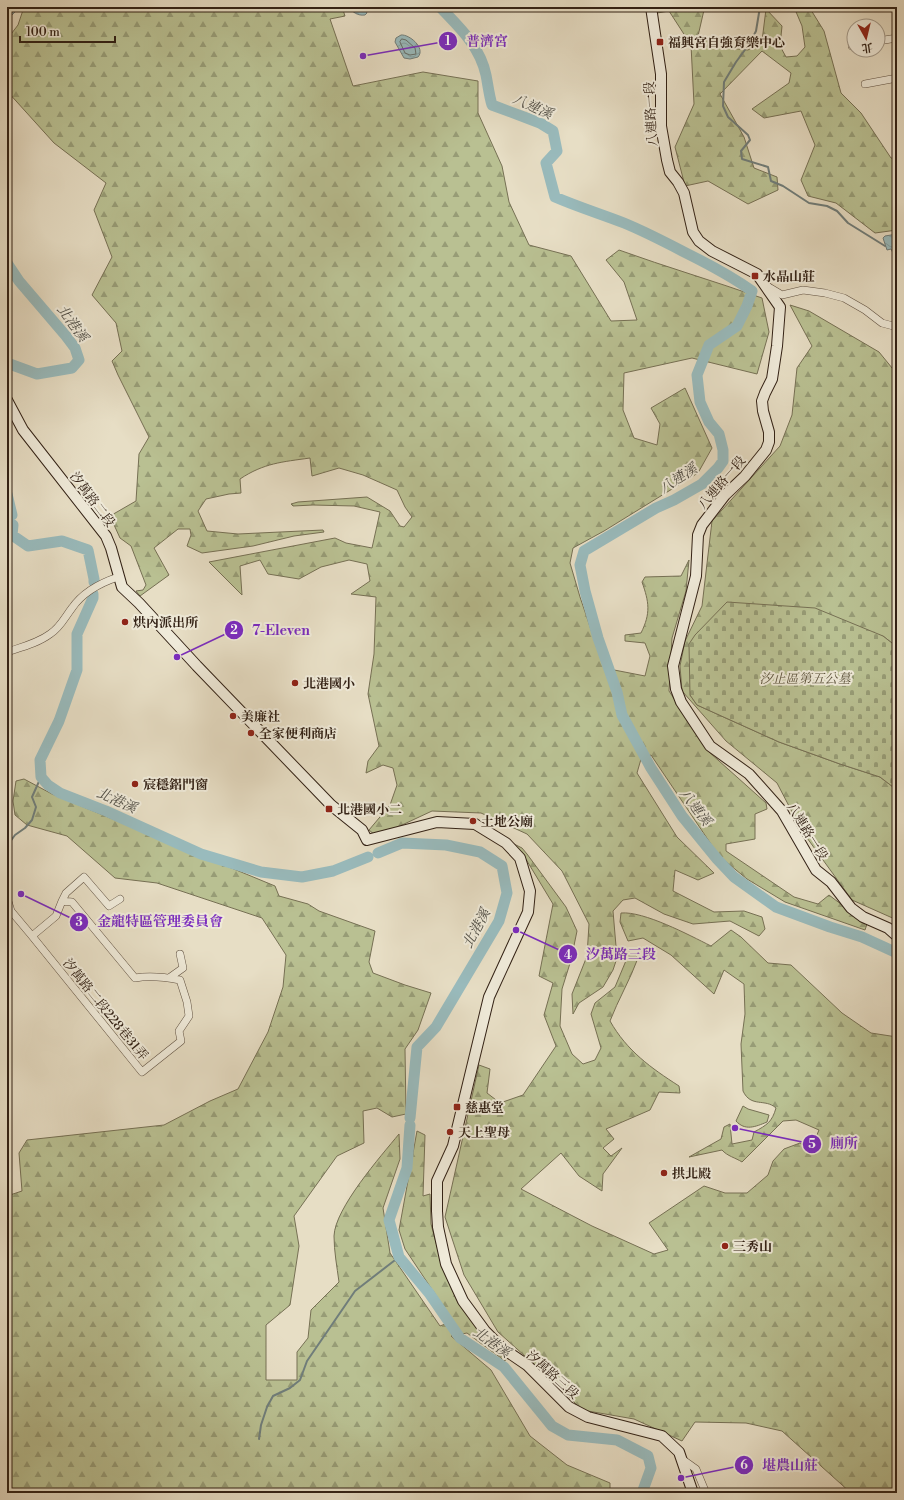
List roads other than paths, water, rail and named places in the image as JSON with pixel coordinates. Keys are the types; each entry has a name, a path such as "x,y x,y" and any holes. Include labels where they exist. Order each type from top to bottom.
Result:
{"street":[{"name":"八連路一段","path":"651,7 661,74 661,126 667,160 670,172 678,182 684,194 693,232 699,241 712,252 757,274 763,285 780,307 779,331 772,379 762,401 763,411 769,432 769,442 766,450 745,476 725,495 702,524 698,535 696,576 673,666 676,689 681,702 710,746 749,774 782,811 816,870 831,882 851,908 863,917 888,928 897,936"},
{"path":"886,40 897,38"},
{"path":"865,84 897,78"},
{"path":"763,285 782,295 803,290 825,293 844,298 865,310 882,324 897,327"},
{"name":"汐萬路二段","path":"7,400 23,430 106,536 122,587 331,805 362,830 366,840"},
{"path":"7,652 36,642 51,634 59,627 73,606 85,593 118,577"},
{"name":"汐萬路三段","path":"366,840 437,822 475,824 506,843 520,858 530,891 528,912 489,997 453,1146 437,1181 438,1227 446,1264 463,1301 485,1331 502,1348 527,1365 569,1408 588,1417 662,1436 679,1452 693,1493"},
{"path":"32,936 56,916 66,894 84,877 109,906 120,899"},
{"name":"汐萬路二段228巷31弄","path":"7,898 11,911 142,1072 181,1041 179,1031 189,1016 187,1002 180,980 169,978"},
{"path":"62,901 72,902 135,978 156,976 169,978 183,968 180,954"},
{"path":"682,1459 696,1469 706,1493"}],"water":[{"path":"7,7 18,7 10,17 7,16"},
{"path":"348,7 364,7 367,13 365,15 357,14"},
{"path":"404,35 416,42 420,50 418,57 410,59 404,58 395,42 396,38"},
{"path":"897,234 897,256 895,257 891,249 887,250 883,238 885,236"}],"waterway":[{"name":"八連溪","path":"440,7 468,38 479,55 486,75 492,105 540,123 553,131 557,151 546,163 555,197 624,223 648,234 736,280 752,291 747,306 737,326 709,345 697,375 700,402 709,422 719,434 723,450 723,461 702,484 674,500 656,508 584,551 580,565 585,591 598,638 617,692 622,715 651,768 682,816 717,859 734,877 776,907 862,937 897,953"},
{"path":"760,7 756,31 750,43 724,82 723,106 728,117 748,135 750,140 741,151 742,159 768,167 771,181 783,186 809,203 827,206 837,211 848,223 885,246"},
{"name":"北港溪","path":"7,263 19,281 75,348 79,360 72,368 37,374 7,363"},
{"name":"北港溪","path":"7,494 12,515"},
{"name":"北港溪","path":"13,525 12,535 28,546 62,541 88,550 94,582"},
{"name":"北港溪","path":"93,594 93,598 77,634 77,670 59,721 40,760 41,777 48,785 60,793 106,811 201,854 261,872 302,877 333,871 368,857"},
{"path":"7,846 15,835 25,828 32,820 36,807 32,797 41,777"},
{"name":"北港溪","path":"378,853 402,843 446,845 480,852 502,866 507,893 499,921 436,1027 417,1047 410,1118"},
{"name":"北港溪","path":"410,1125 407,1168 389,1220 399,1257 429,1293 460,1338 504,1367 552,1426 568,1435 617,1440 648,1456 651,1468 642,1493"},
{"path":"259,1439 261,1425 267,1407 273,1396 290,1388 300,1380 307,1361 355,1291 399,1257"}],"place":[{"name":"福興宮自強育樂中心","path":"660,42"},
{"name":"普濟宮","path":"363,56"},
{"name":"水晶山莊","path":"755,276"},
{"name":"烘內派出所","path":"125,622"},
{"name":"7-Eleven","path":"177,657"},
{"name":"北港國小","path":"295,683"},
{"name":"美廉社","path":"233,716"},
{"name":"全家便利商店","path":"251,733"},
{"name":"宸穩鋁門窗","path":"135,784"},
{"name":"北港國小二","path":"329,809"},
{"name":"土地公廟","path":"473,821"},
{"name":"金龍特區管理委員會","path":"21,894"},
{"name":"汐萬路三段","path":"516,930"},
{"name":"慈惠堂","path":"457,1107"},
{"name":"廁所","path":"735,1128"},
{"name":"天上聖母","path":"450,1132"},
{"name":"拱北殿","path":"664,1173"},
{"name":"三秀山","path":"725,1246"},
{"name":"堪農山莊","path":"681,1478"}],"park label":[{"name":"汐止區第五公墓","path":"805,678"}]}
